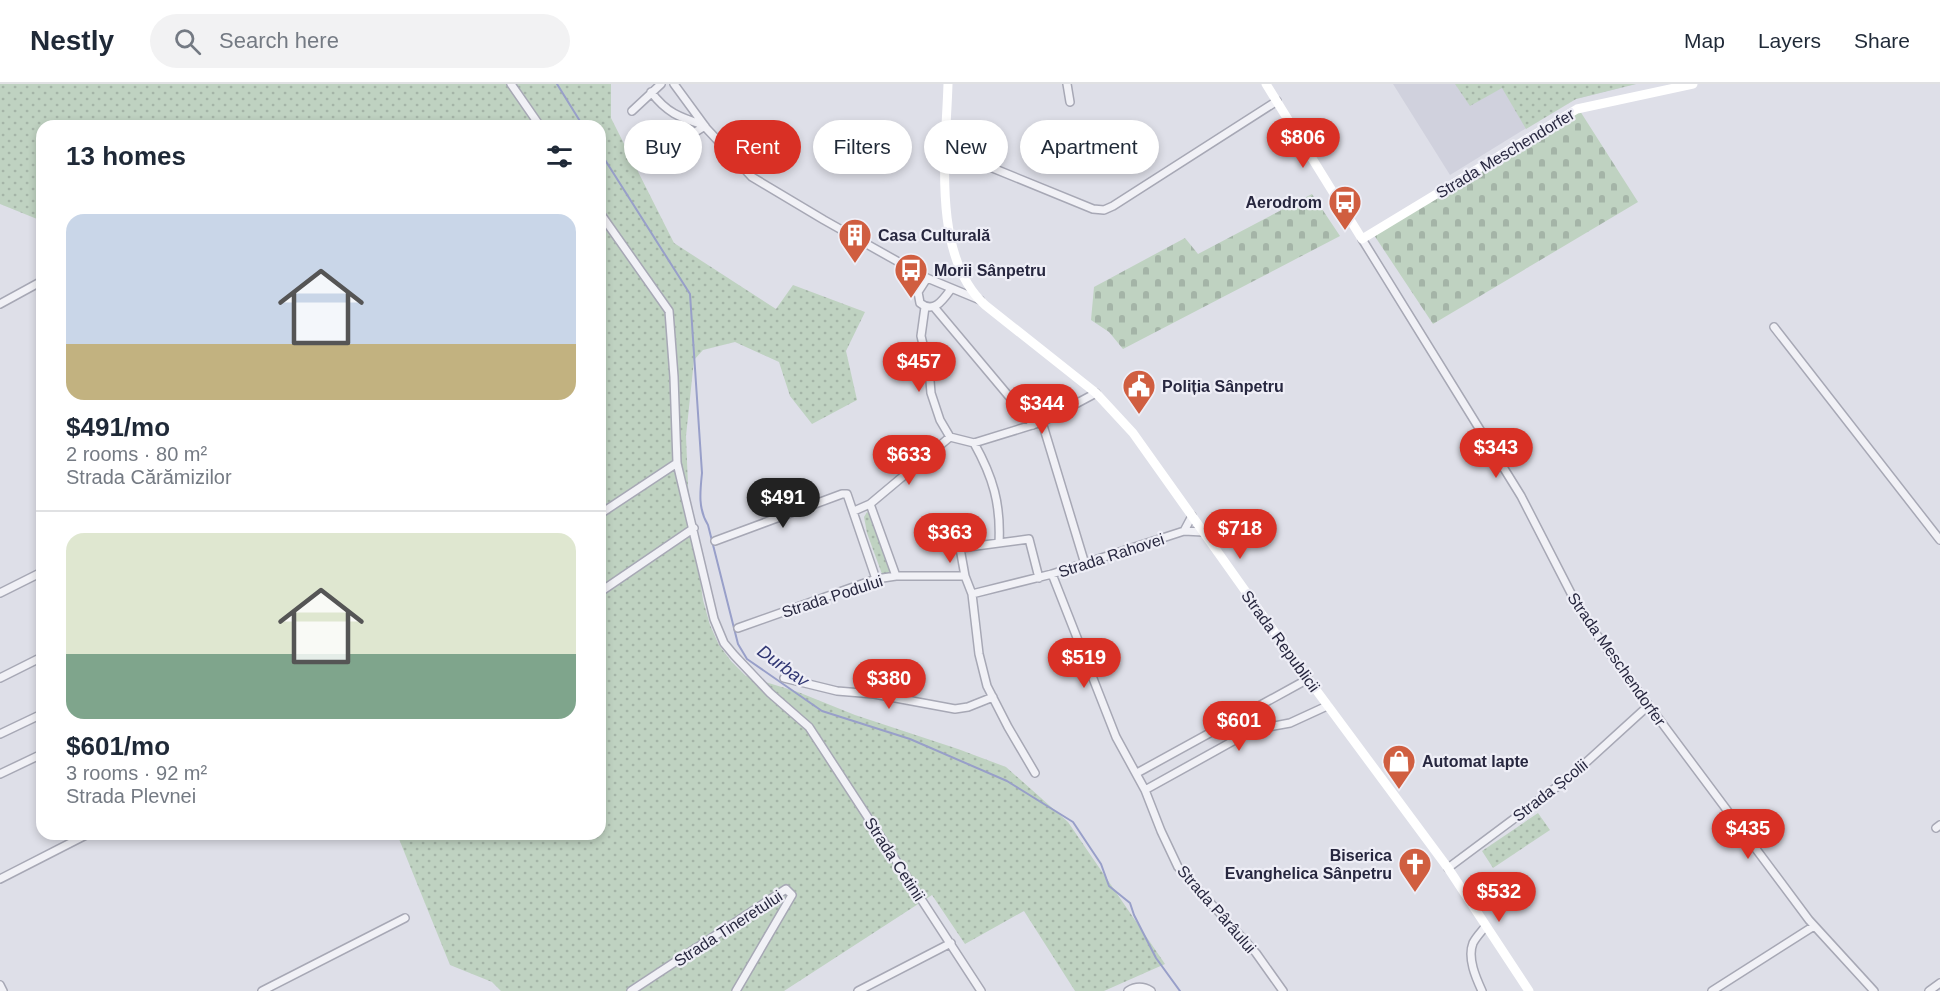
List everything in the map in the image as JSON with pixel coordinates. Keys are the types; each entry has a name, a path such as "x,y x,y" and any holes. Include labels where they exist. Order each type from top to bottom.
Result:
{"main road":[{"name":"Strada Republicii","path":"947,120 948,84"},
{"name":"Strada Meschendorfer","path":"1266,84 1362,239 1577,109 1693,84"},
{"name":"Strada Republicii","path":"946,174 945,207 948,227 958,261 970,287 980,300 1096,393 1133,433 1308,679 1448,868 1529,991"}],"street":[{"path":"511,84 536,120"},
{"path":"632,111 661,84"},
{"path":"674,84 705,126 737,162 759,182 927,278 980,300"},
{"path":"1067,84 1071,102"},
{"path":"651,92 671,113 705,126"},
{"path":"1006,174 1093,209 1104,210 1277,101"},
{"name":"Strada Cetinii","path":"606,222 669,311 674,365 677,463 714,619 724,643 770,693 809,727 981,991"},
{"name":"Strada Meschendorfer","path":"1362,239 1516,489 1583,614 1648,706 1814,926 1874,991"},
{"path":"927,278 918,292 920,303 925,307 934,307 954,290 970,287"},
{"path":"0,304 36,284"},
{"path":"925,307 921,336 929,369 931,393 940,420 950,437 974,443 1042,422 1096,393"},
{"path":"934,307 1033,425"},
{"path":"1774,327 1940,540"},
{"path":"1042,422 1085,564"},
{"path":"854,510 870,504 950,437"},
{"path":"974,443 988,471 997,497 1000,513 999,543"},
{"path":"606,510 677,463"},
{"path":"716,541 842,494 848,495 876,579"},
{"path":"870,504 896,576"},
{"path":"1192,516 1184,531 1203,532"},
{"path":"956,526 964,576 972,594 979,654 987,686 1035,773"},
{"path":"606,588 694,528"},
{"name":"Strada Rahovei","path":"972,594 1039,578 1184,531"},
{"name":"Strada Rahovei","path":"961,548 1029,539 1039,578"},
{"name":"Strada Pârâului","path":"1052,574 1113,729 1146,790 1161,831 1178,867 1256,953 1283,991"},
{"path":"0,593 36,575"},
{"name":"Strada Podului","path":"738,628 876,579 896,576 964,576"},
{"path":"0,678 36,660"},
{"path":"784,678 837,691 874,694 955,709 968,707 993,697"},
{"path":"1137,773 1308,679"},
{"path":"1146,790 1253,730 1290,723 1328,705"},
{"name":"Strada Școlii","path":"1448,868 1570,777 1648,706"},
{"path":"0,734 36,717"},
{"path":"0,774 36,757"},
{"path":"0,879 76,840"},
{"name":"Strada Tineretului","path":"631,991 786,889 792,895 736,991"},
{"path":"262,991 405,918"},
{"path":"1712,991 1814,926"},
{"path":"1482,991 1472,962 1473,944 1485,927"},
{"path":"858,991 951,943"},
{"path":"1929,991 1940,983"},
{"path":"0,985 3,991"},
{"path":"1128,991 1134,987 1144,987 1151,991"}],"shaded area":[{"path":"1393,84 1636,84 1567,103 1450,175"}],"green space":[{"path":"0,84 611,84 611,118 624,144 624,174 639,174 674,243 776,309 793,285 865,312 846,351 857,400 812,424 790,396 779,362 735,342 703,350 694,360 686,436 688,486 703,600 719,645 746,676 798,692 855,715 1006,767 1068,822 1165,964 1104,991 1075,991 1024,911 965,944 932,895 784,991 501,991 492,982 450,965 399,840 606,840 606,120 36,120 36,219 0,204"},
{"path":"1455,84 1636,84 1576,99 1526,129 1502,88 1470,106"},
{"path":"1580,111 1638,202 1433,324 1374,235"},
{"path":"1312,194 1340,236 1123,349 1109,332 1091,320 1094,287 1185,238 1198,254"},
{"path":"867,512 872,516 893,574 888,576 882,574 867,533 864,517"},
{"path":"1538,813 1550,830 1493,868 1482,851"}],"waterway":[{"name":"Durbav","path":"557,84 579,120"},
{"name":"Durbav","path":"606,161 690,294 702,473 701,507 708,525 738,644 747,659 822,711 910,739 1007,781 1073,822 1101,864 1109,886 1130,903 1156,958 1180,991"}],"place":[{"name":"Aerodrom","path":"1345,231"},
{"name":"Casa Culturală","path":"855,264"},
{"name":"Morii Sânpetru","path":"911,299"},
{"name":"Poliția Sânpetru","path":"1139,415"},
{"name":"Automat lapte","path":"1399,790"},
{"name":"Biserica Evanghelica Sânpetru","path":"1415,893"}]}
